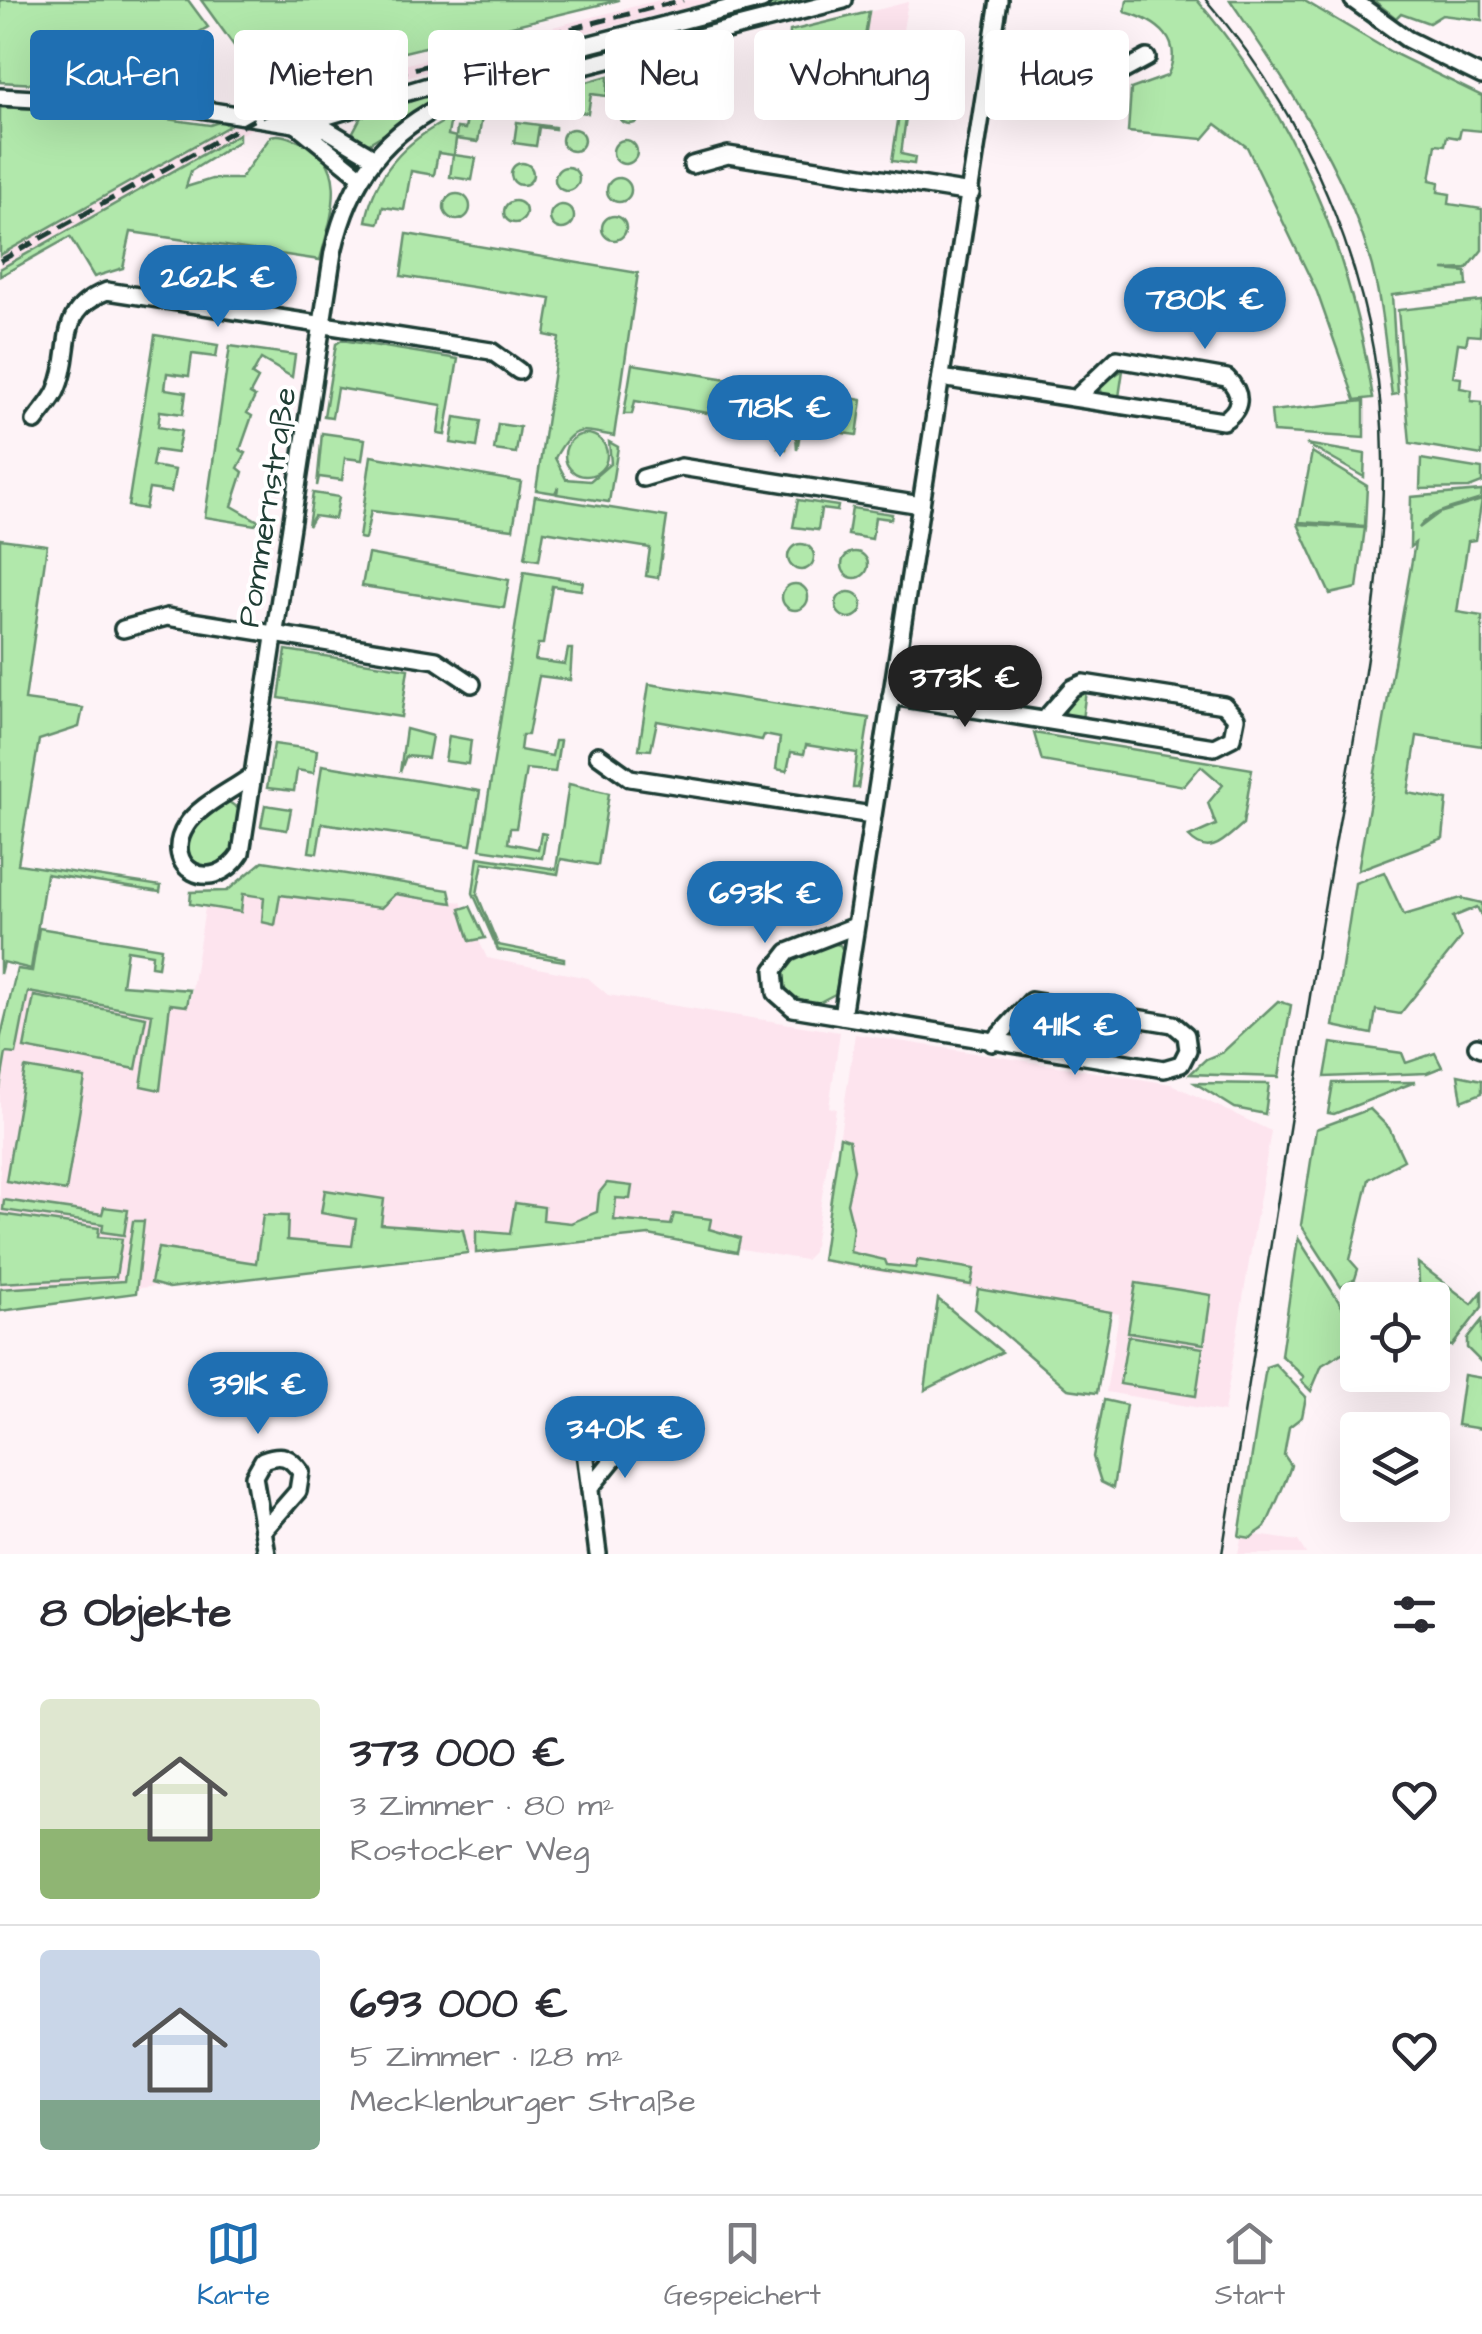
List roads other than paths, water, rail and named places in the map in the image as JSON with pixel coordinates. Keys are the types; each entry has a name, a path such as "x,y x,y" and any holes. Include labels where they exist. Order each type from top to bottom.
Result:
{"street":[{"path":"298,125 435,84 762,0"},
{"name":"Pommernstraße","path":"250,777 187,822 178,844 182,861 193,873 212,877 230,870 241,853 340,220 359,175 411,122 455,100 844,0"},
{"path":"995,30 999,0"},
{"path":"1353,0 1406,39 1482,76"},
{"path":"1129,68 1147,58"},
{"path":"0,97 193,108 337,134 373,157"},
{"path":"842,1016 985,98"},
{"path":"298,125 333,158 359,175"},
{"path":"692,165 728,155 971,193"},
{"path":"35,422 58,389 72,317 81,306 108,291 491,351 519,371"},
{"path":"942,378 1223,421 1235,413 1240,401 1238,388 1227,378 1117,359 1076,398"},
{"path":"643,478 681,467 922,505"},
{"path":"123,629 168,617 436,660 472,684"},
{"path":"891,696 1214,747 1232,738 1236,718 1224,705 1083,683 1072,688 1045,720"},
{"path":"598,755 630,778 872,815"},
{"path":"855,926 788,952 774,970 776,993 793,1008 992,1043 1164,1069 1181,1064 1188,1050 1186,1035 1173,1024 1031,1000 992,1043"},
{"path":"590,1488 625,1446 628,1427 615,1412 595,1411 582,1428 598,1554"},
{"path":"264,1530 298,1491 301,1472 291,1458 278,1454 262,1460 254,1476 267,1554"}],"tram line":[{"path":"1206,0 1279,101 1335,214 1370,334 1380,396 1383,458 1382,517 1370,638 1222,1554"}],"railway":[{"path":"0,261 253,120 304,97 683,0"}]}
